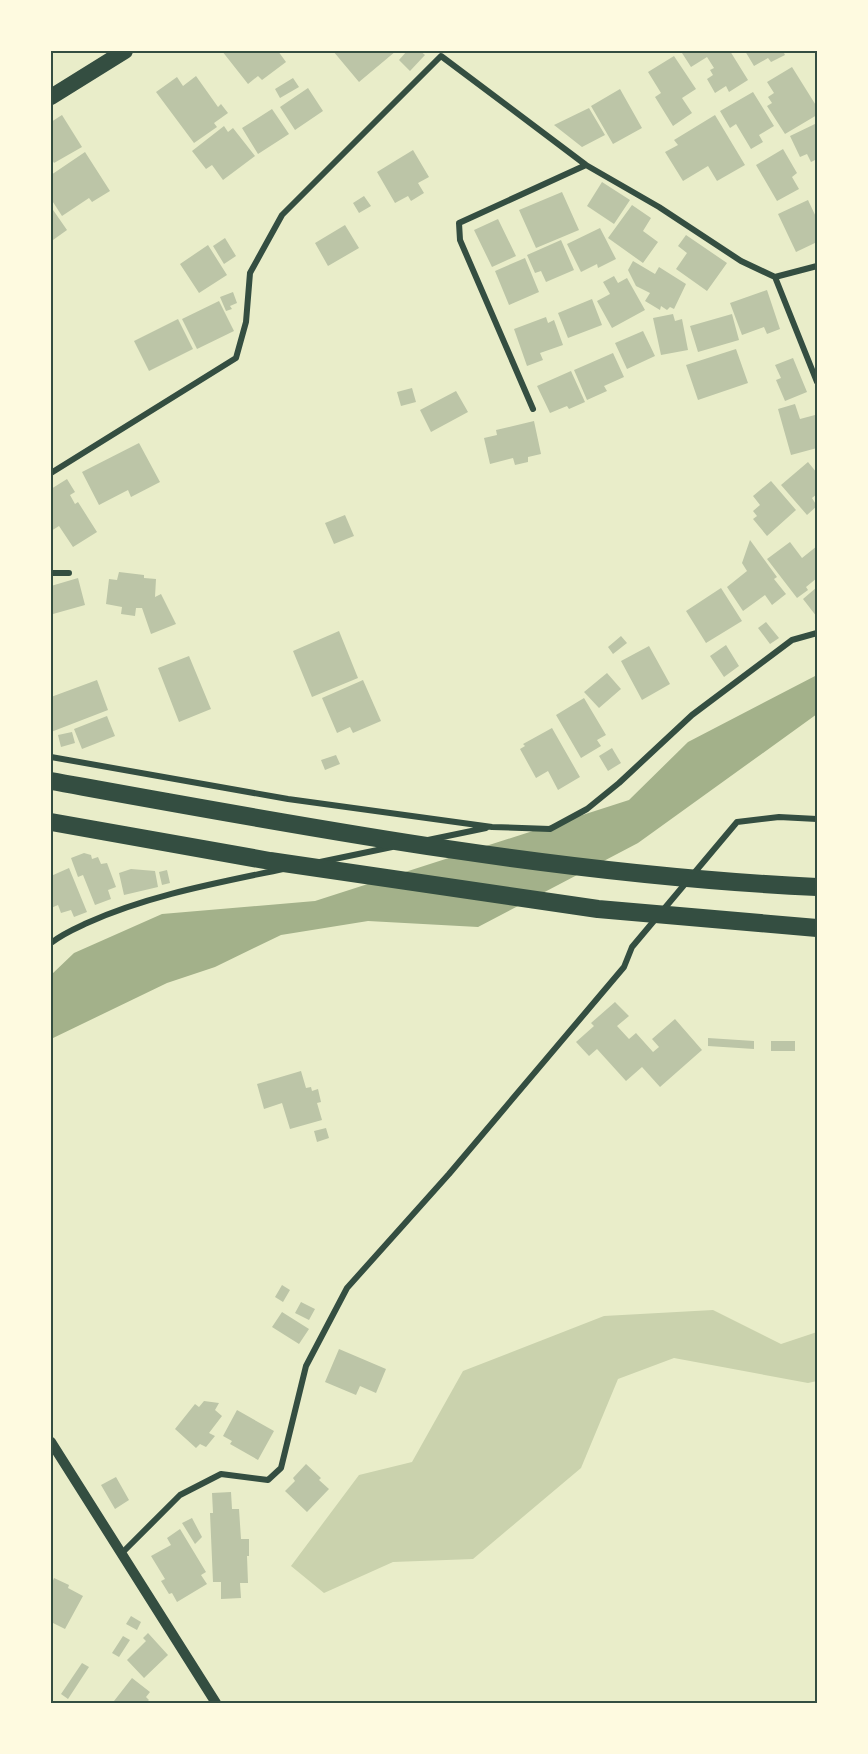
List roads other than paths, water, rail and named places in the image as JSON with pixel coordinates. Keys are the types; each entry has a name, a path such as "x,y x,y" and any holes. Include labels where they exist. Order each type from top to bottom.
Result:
{"highway":[{"path":"51,97 125,51"},
{"path":"51,781 411,844 642,874 761,885 817,887"},
{"path":"51,822 270,861 458,890 598,909 750,924 817,928"}],"street":[{"path":"51,473 236,358 246,322 249,273 282,215 441,56 586,165 659,207 741,261 776,277 817,266"},
{"path":"533,409 460,240 459,223 586,165"},
{"path":"776,277 817,382"},
{"path":"51,573 69,573"},
{"path":"51,756 288,799 492,827 550,829 587,809 619,783 692,715 792,640 817,633"},
{"path":"122,1553 180,1495 221,1474 268,1479 281,1468 306,1366 347,1288 449,1174 624,967 632,947 737,822 779,817 817,819"},
{"path":"51,943 60,935 110,912 195,888 492,827"},
{"path":"51,1442 216,1703"}]}
